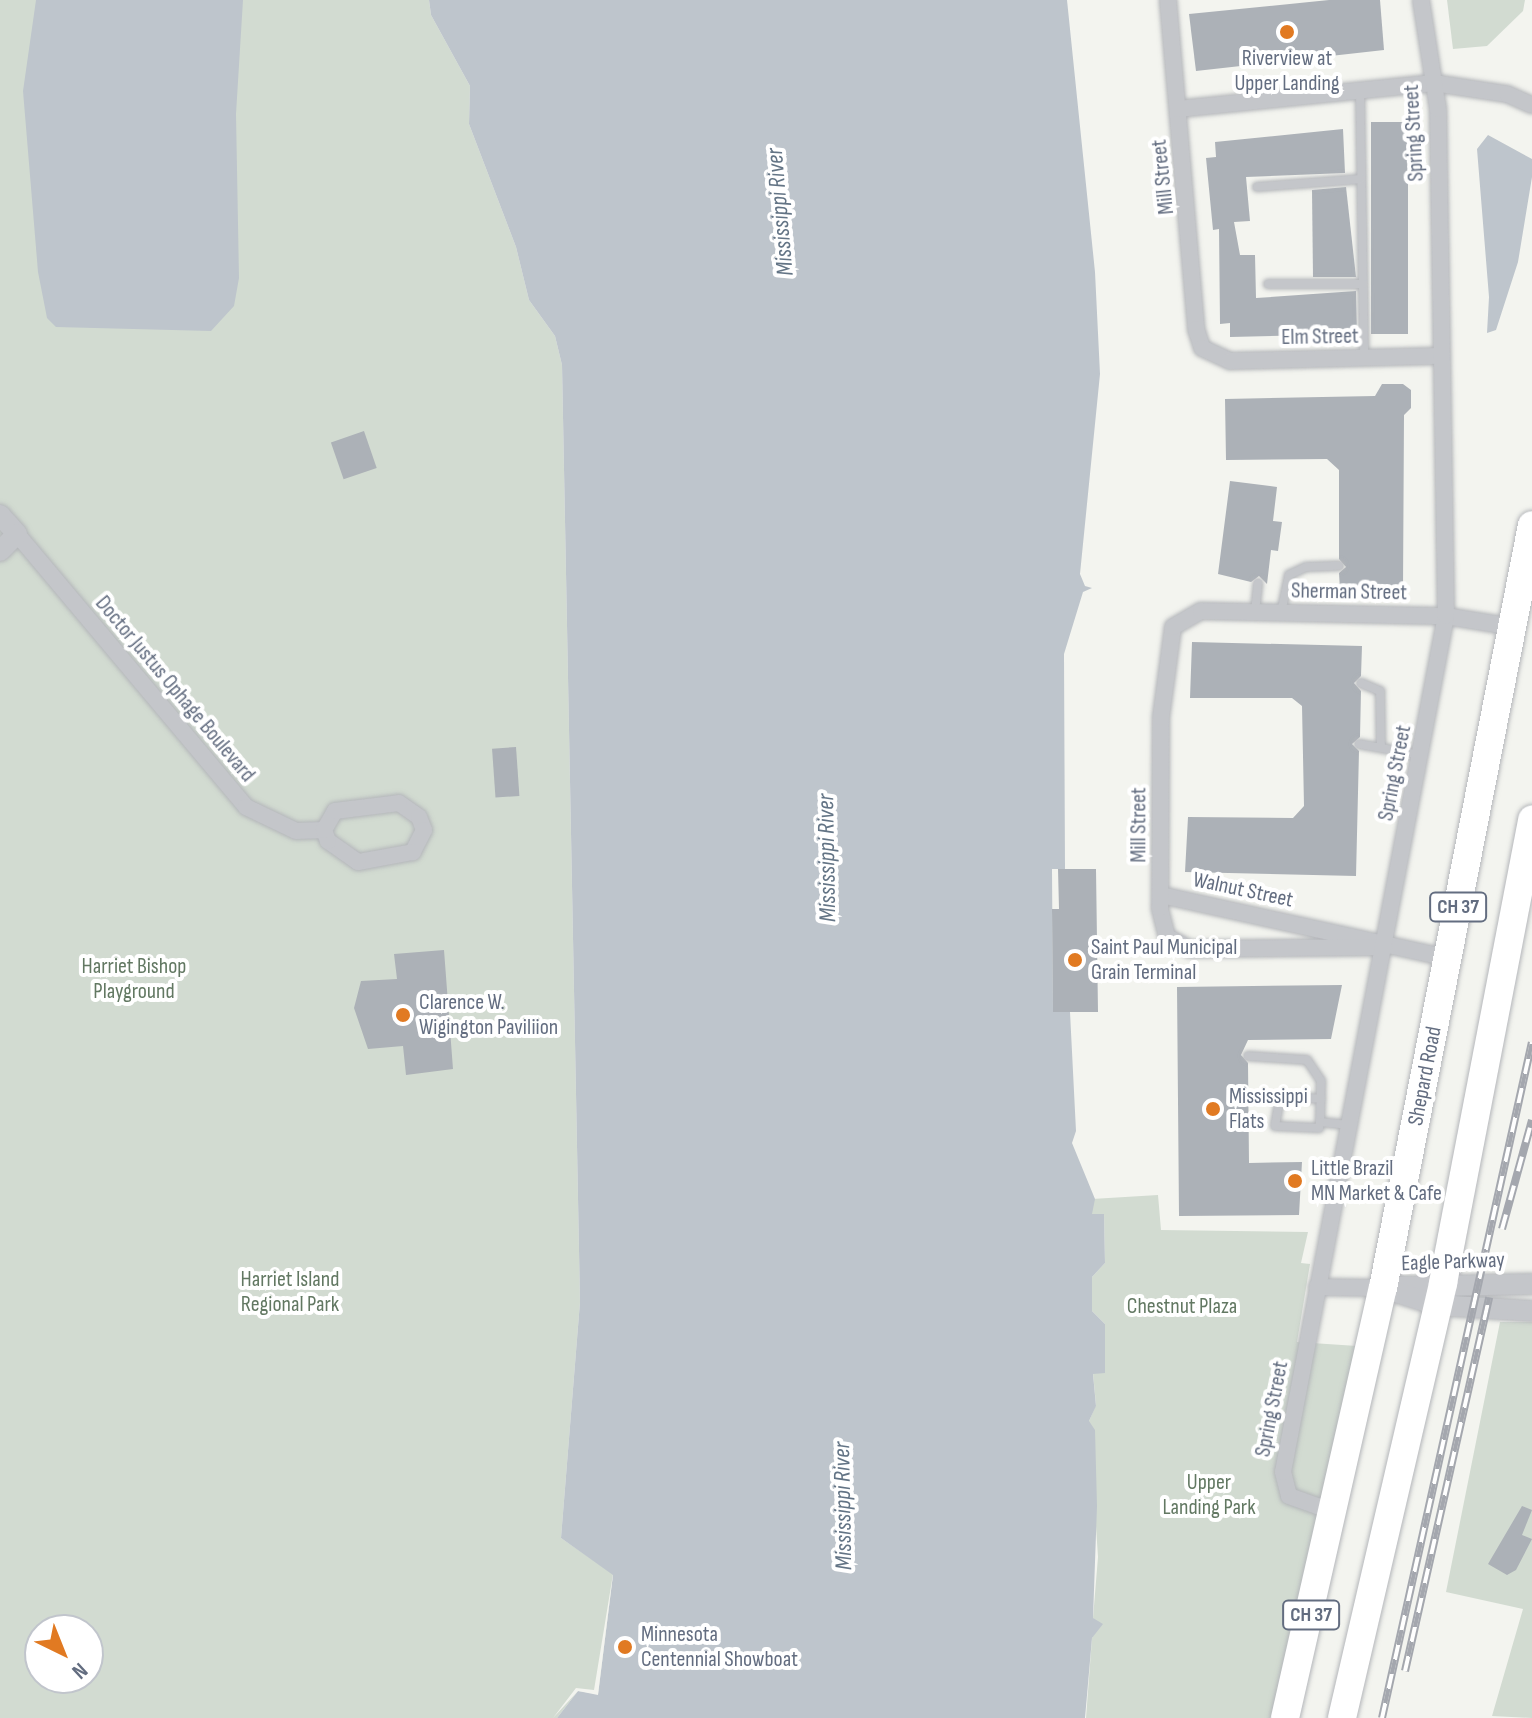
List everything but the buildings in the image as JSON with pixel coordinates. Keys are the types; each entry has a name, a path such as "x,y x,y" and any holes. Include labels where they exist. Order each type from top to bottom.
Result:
{"highway":[{"name":"Shepard Road","path":"1285,1718 1383,1288 1532,525"},
{"name":"CH 37","path":"1342,1718 1440,1294 1532,819"}],"street":[{"name":"Mill Street","path":"1168,0 1196,329 1202,348"},
{"name":"Spring Street","path":"1334,1512 1297,1502 1283,1484 1317,1287 1385,947 1446,616 1434,83 1421,0"},
{"path":"1178,109 1434,83 1507,94 1532,105"},
{"name":"Elm Street","path":"1202,348 1230,361 1442,356"},
{"path":"0,515 17,534 0,551"},
{"name":"Doctor Justus Ophage Boulevard","path":"17,534 246,807 296,831 324,830"},
{"name":"Sherman Street","path":"1184,616 1255,612 1446,616 1513,627"},
{"name":"Mill Street","path":"1161,895 1161,717 1169,644 1173,627 1184,616"},
{"path":"399,803 419,817 424,830 413,852 358,862 335,850 324,830 335,811 345,807 399,803"},
{"name":"Walnut Street","path":"1385,947 1190,949 1167,937 1161,895 1385,947 1448,958"},
{"name":"Eagle Parkway","path":"1440,1294 1532,1284"},
{"path":"1317,1287 1383,1288"},
{"name":"Eagle Parkway","path":"1383,1288 1440,1294 1532,1311"}],"lane":[{"path":"1360,90 1364,359"},
{"path":"1257,187 1361,179"},
{"path":"1268,284 1363,284"},
{"path":"1281,613 1289,575 1306,567 1339,566"},
{"path":"1255,612 1258,583"},
{"path":"1361,683 1380,691 1381,746"},
{"path":"1359,744 1420,755"},
{"path":"1248,1056 1307,1060 1319,1072 1321,1099 1319,1128 1275,1126 1279,1103 1287,1097 1321,1099"},
{"path":"1320,1122 1350,1125"}],"green space":[{"name":"Harriet Island Regional Park","path":"0,0 429,0 431,15 470,86 469,124 516,247 529,300 555,336 562,365 580,1302 561,1538 613,1574 598,1695 578,1691 557,1718 0,1718"},
{"path":"1447,0 1525,0 1523,11 1487,46 1453,49"},
{"name":"Upper Landing Park","path":"1158,1195 1161,1230 1308,1232 1301,1263 1310,1264 1297,1342 1357,1346 1271,1718 1086,1718 1092,1638 1098,1628 1093,1618 1098,1557 1089,1421 1096,1405 1093,1373 1105,1373 1105,1324 1092,1311 1092,1277 1105,1263 1104,1214 1092,1214 1092,1199"},
{"path":"1500,1322 1532,1322 1532,1718 1492,1716 1523,1609 1446,1592"}],"water":[{"path":"36,0 243,0 236,114 239,278 234,306 211,331 56,327 47,318 38,272 23,91"},
{"name":"Mississippi River","path":"429,0 1067,0 1095,272 1100,374 1080,574 1085,586 1092,588 1083,592 1064,654 1065,869 1052,869 1053,1012 1070,1012 1076,1131 1072,1143 1095,1199 1092,1214 1104,1214 1105,1263 1092,1277 1092,1311 1105,1324 1105,1373 1093,1374 1096,1406 1089,1421 1095,1430 1097,1506 1093,1618 1103,1624 1092,1638 1085,1718 557,1718 578,1691 598,1694 613,1575 561,1538 580,1302 562,365 555,336 529,300 516,247 469,124 470,86 431,15"},
{"path":"1488,135 1532,159 1532,177 1518,262 1496,330 1487,333 1489,297 1477,149"}],"pier":[{"path":"613,1574 598,1695 578,1691 553,1718 576,1688 594,1690"}],"railway":[{"path":"1382,1718 1532,1042"},
{"path":"1502,1229 1532,1120"},
{"path":"1405,1671 1489,1297"}],"place":[{"name":"Riverview at Upper Landing","path":"1287,32"},
{"name":"Saint Paul Municipal Grain Terminal","path":"1075,960"},
{"name":"Clarence W. Wigington Paviliion","path":"403,1015"},
{"name":"Mississippi Flats","path":"1213,1109"},
{"name":"Little Brazil MN Market & Cafe","path":"1295,1181"},
{"name":"Minnesota Centennial Showboat","path":"625,1647"}],"park label":[{"name":"Harriet Bishop Playground","path":"134,978"},
{"name":"Chestnut Plaza","path":"1182,1307"}]}
